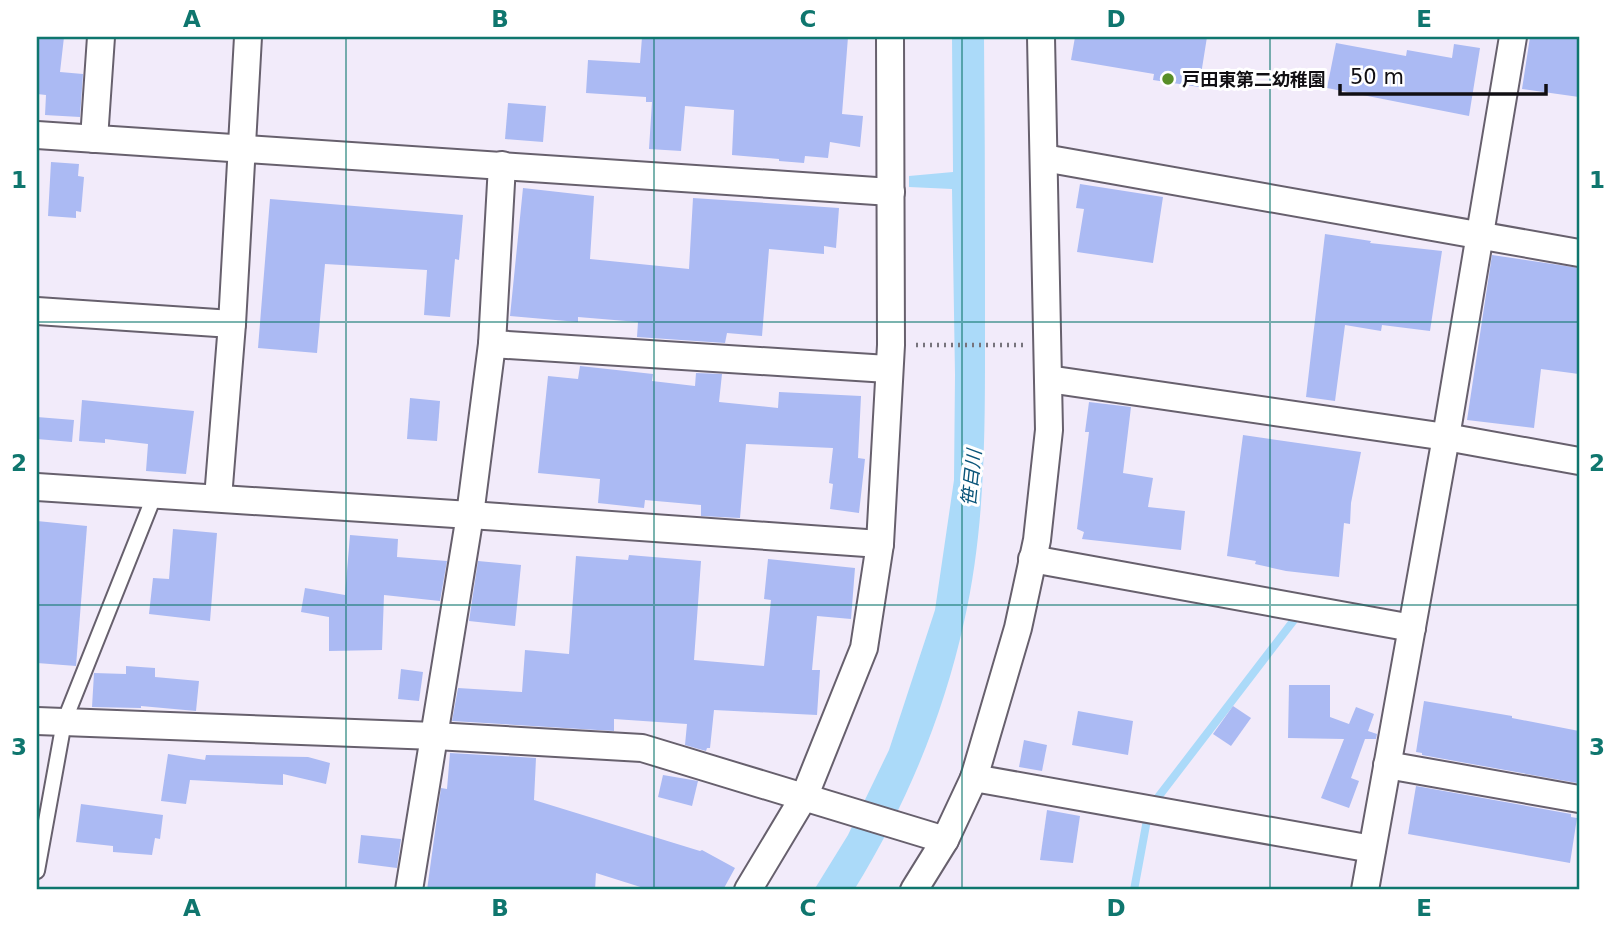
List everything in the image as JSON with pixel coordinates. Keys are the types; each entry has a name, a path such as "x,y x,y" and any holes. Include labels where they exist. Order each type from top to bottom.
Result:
{"street":[{"path":"94,139 101,37"},
{"path":"218,498 232,324 248,37"},
{"path":"748,890 810,797 864,648 880,544 891,345 890,37"},
{"path":"915,890 939,837 974,778 1018,628 1037,540 1049,430 1041,37"},
{"path":"1365,890 1446,437 1513,37"},
{"path":"37,135 891,192"},
{"path":"1044,158 1579,253"},
{"path":"409,890 470,515 492,344 502,165"},
{"path":"37,311 232,324"},
{"path":"492,344 888,369"},
{"path":"1048,379 1446,437 1579,461"},
{"path":"37,487 880,544"},
{"path":"1032,559 1412,628"},
{"path":"37,720 435,736 642,748 939,837"},
{"path":"1387,765 1579,799"},
{"path":"974,778 1372,849"}],"lane":[{"path":"37,871 64,722 155,494"}],"path":[{"path":"905,345 1031,345"}],"water":[{"name":"笹目川","path":"952,37 984,37 984,439 977,549 964,622 945,692 906,794 854,890 814,890 848,835 889,750 935,610 954,480 952,189 909,187 909,176 953,172"}],"building":[{"path":"37,37 64,37 60,72 83,74 80,117 45,115 46,95 37,94"},
{"path":"642,37 848,37 842,114 863,116 860,147 830,142 828,158 805,156 804,163 732,155 734,110 685,106 681,151 649,149 652,102 646,102 646,97 586,93 588,60 640,63"},
{"path":"1075,37 1207,37 1199,87 1153,80 1154,74 1071,60"},
{"path":"1530,37 1579,37 1579,97 1522,89"},
{"path":"1336,43 1406,56 1407,50 1452,58 1454,44 1480,48 1469,116 1327,88"},
{"path":"508,103 546,106 543,142 505,139"},
{"path":"51,162 79,164 78,176 84,177 81,212 76,211 76,218 48,216"},
{"path":"1080,184 1163,197 1153,263 1077,252 1084,209 1076,208"},
{"path":"523,188 594,196 590,259 689,269 693,198 839,208 836,248 824,246 824,254 769,249 762,336 727,333 725,343 637,337 638,322 578,317 578,322 510,316"},
{"path":"270,199 463,215 459,260 455,259 450,317 424,315 427,270 325,264 317,353 258,348"},
{"path":"1325,234 1371,241 1370,243 1442,251 1430,331 1382,325 1381,331 1345,325 1335,401 1306,397"},
{"path":"1492,255 1579,268 1579,374 1541,369 1534,428 1467,420"},
{"path":"580,366 653,374 652,381 695,386 696,373 722,374 719,402 778,408 779,392 861,396 858,458 865,459 859,513 830,509 833,484 829,483 833,448 746,444 740,518 701,516 701,505 645,500 644,508 598,503 600,479 538,473 548,376 578,379"},
{"path":"410,398 440,401 437,441 407,439"},
{"path":"82,400 194,411 186,474 146,471 148,444 105,439 105,443 79,441"},
{"path":"1089,402 1131,407 1123,473 1153,478 1148,507 1185,511 1181,550 1082,539 1084,532 1077,529 1089,432 1085,432"},
{"path":"37,417 74,420 72,442 37,439"},
{"path":"1243,435 1361,452 1351,503 1350,524 1344,523 1339,577 1286,571 1255,564 1256,561 1227,556"},
{"path":"37,521 87,526 76,666 37,663"},
{"path":"173,529 217,533 210,621 149,614 153,578 169,579"},
{"path":"350,535 398,539 397,557 447,561 440,601 384,595 382,650 329,651 329,617 301,612 305,588 345,595"},
{"path":"629,555 701,561 694,660 764,666 771,600 764,599 768,559 855,568 851,619 817,616 812,670 820,670 817,715 714,710 710,748 706,751 685,745 687,724 614,719 614,731 452,721 458,688 522,692 525,650 569,654 576,556 628,560"},
{"path":"478,561 521,565 515,626 469,621"},
{"path":"126,666 155,668 155,677 199,681 196,711 141,706 92,707 94,673 126,674"},
{"path":"401,669 423,672 419,701 398,699"},
{"path":"1289,685 1330,685 1330,717 1349,724 1356,707 1374,714 1368,731 1377,734 1376,739 1365,739 1351,778 1359,781 1349,808 1321,798 1344,739 1288,738"},
{"path":"1424,701 1579,731 1577,783 1416,752"},
{"path":"1233,706 1251,718 1231,746 1213,734"},
{"path":"1078,711 1133,721 1128,755 1072,745"},
{"path":"1024,740 1047,745 1042,771 1019,767"},
{"path":"450,753 536,758 534,800 702,850 735,868 723,890 650,890 596,873 595,890 427,890 441,788 447,789"},
{"path":"168,754 205,760 206,755 308,757 330,763 326,784 283,774 283,785 190,780 186,804 161,801"},
{"path":"663,775 698,781 692,806 658,797"},
{"path":"1416,786 1571,814 1571,817 1577,818 1570,863 1408,834"},
{"path":"81,804 163,815 160,839 155,838 152,855 113,852 113,846 76,842"},
{"path":"1047,810 1080,816 1073,863 1040,860"},
{"path":"361,835 401,839 397,868 358,863"}],"waterway":[{"path":"1134,890 1149,809 1294,620"}],"place":[{"name":"戸田東第二幼稚園","path":"1168,79"}]}
